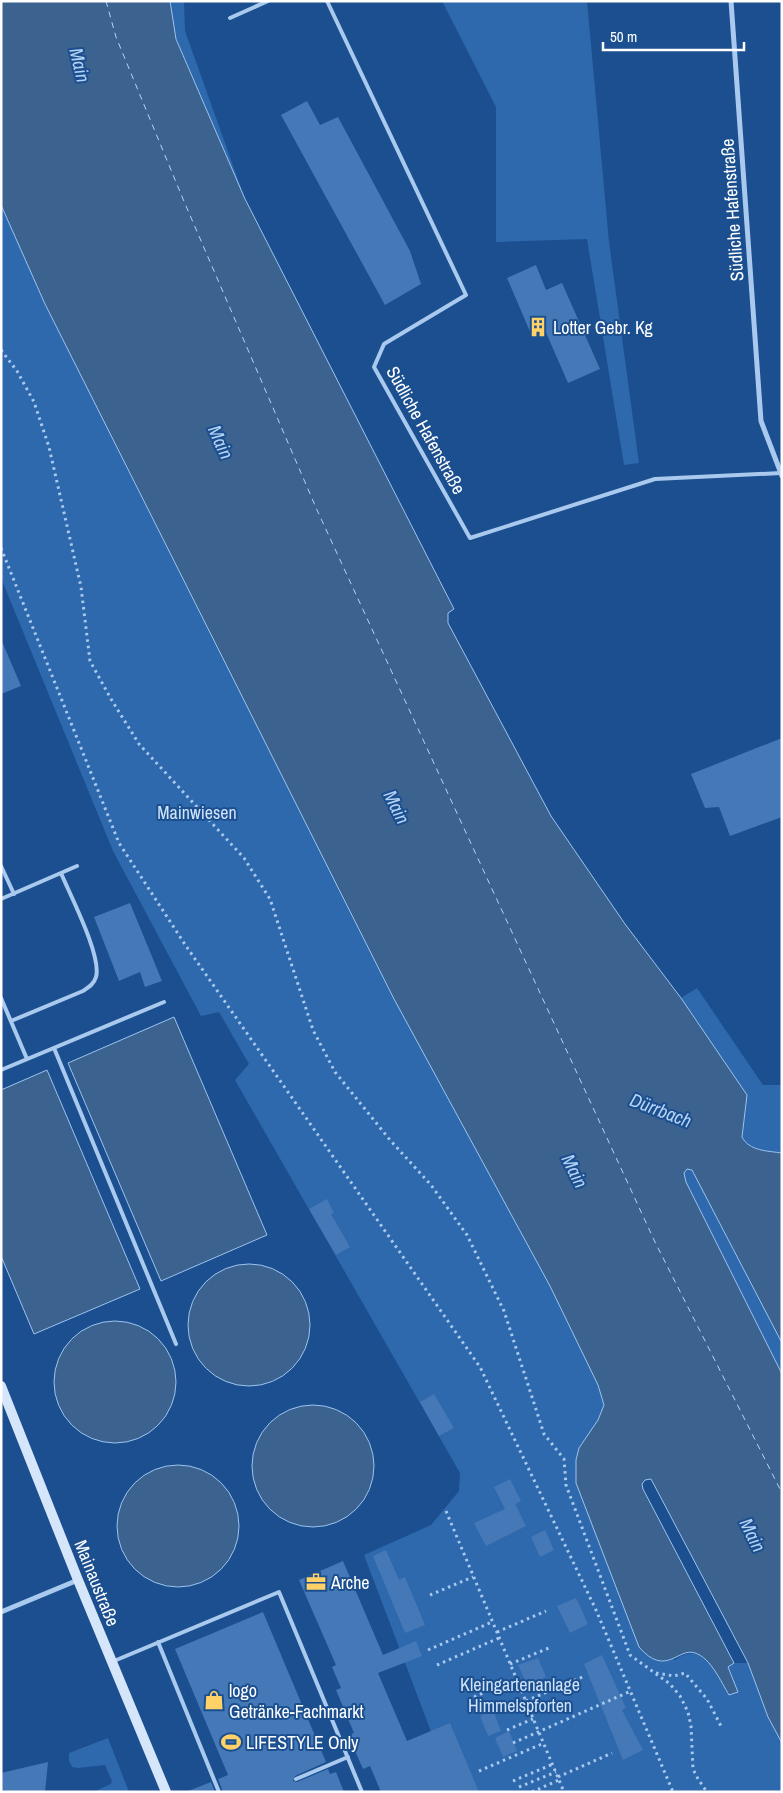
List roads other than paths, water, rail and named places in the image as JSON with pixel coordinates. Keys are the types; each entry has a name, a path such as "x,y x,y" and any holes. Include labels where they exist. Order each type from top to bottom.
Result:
{"main road":[{"name":"Mainaustraße","path":"1,1386 78,1580 166,1792"}],"street":[{"name":"Südliche Hafenstraße","path":"730,1 761,421 781,474"},
{"path":"1,1612 78,1580"}],"lane":[{"path":"230,18 268,1"},
{"name":"Südliche Hafenstraße","path":"327,1 466,295 384,344 374,367 470,538 655,479 781,474"},
{"path":"1,866 14,894"},
{"path":"1,899 77,866"},
{"path":"11,1021 83,992 92,985 96,977 97,964 90,941 61,874"},
{"path":"1,998 27,1059"},
{"path":"1,1070 164,1002"},
{"path":"54,1048 176,1344"},
{"path":"112,1662 278,1592 362,1792"},
{"path":"158,1642 219,1792"},
{"path":"296,1779 348,1758"}],"water":[{"path":"1,1 170,1 176,39 245,199 454,609 448,613 448,623 551,816 625,924 681,998 747,1095 742,1137 745,1142 754,1148 782,1153 782,1343 692,1170 687,1169 684,1173 686,1182 782,1374 782,1743 768,1717 748,1663 651,1479 645,1480 642,1484 643,1489 734,1663 728,1667 738,1692 729,1695 711,1665 695,1653 689,1652 664,1661 648,1656 639,1647 576,1483 576,1460 579,1448 598,1420 604,1405 598,1385 550,1286 394,999 45,304 1,205"},
{"path":"174,1017 267,1235 161,1281 68,1063"},
{"path":"47,1070 140,1289 34,1334 1,1256 1,1090"},
{"path":"249,1264 261,1265 272,1269 283,1274 292,1282 300,1291 305,1302 309,1313 309,1337 305,1348 300,1359 292,1368 283,1376 272,1381 261,1385 249,1386 237,1385 226,1381 215,1376 206,1368 198,1359 193,1348 189,1337 188,1325 189,1313 193,1302 198,1291 206,1282 215,1274 226,1269 237,1265"},
{"path":"115,1321 127,1322 138,1326 149,1331 158,1339 166,1348 171,1359 175,1370 175,1394 171,1405 166,1416 158,1425 149,1433 138,1438 127,1442 115,1443 103,1442 92,1438 81,1433 72,1425 64,1416 59,1405 55,1394 54,1382 55,1370 59,1359 64,1348 72,1339 81,1331 92,1326 103,1322"},
{"path":"313,1405 325,1406 336,1410 347,1415 356,1423 364,1432 369,1443 373,1454 373,1478 369,1489 364,1500 356,1509 347,1517 336,1522 325,1526 313,1527 301,1526 290,1522 279,1517 270,1509 262,1500 257,1489 253,1478 252,1466 253,1454 257,1443 262,1432 270,1423 279,1415 290,1410 301,1406"},
{"path":"178,1465 190,1466 201,1470 212,1475 221,1483 229,1492 234,1503 238,1514 238,1538 234,1549 229,1560 221,1569 212,1577 201,1582 190,1586 178,1587 166,1586 155,1582 144,1577 135,1569 127,1560 122,1549 118,1538 117,1526 118,1514 122,1503 127,1492 135,1483 144,1475 155,1470 166,1466"}],"place":[{"name":"Lotter Gebr. Kg","path":"538,327"},
{"name":"Arche","path":"316,1582"},
{"name":"logo Getränke-Fachmarkt","path":"214,1700"},
{"name":"LIFESTYLE Only","path":"231,1742"}],"water label":[{"name":"Main","path":"80,65"},
{"name":"Main","path":"221,442"},
{"name":"Main","path":"397,807"},
{"name":"Dürrbach","path":"661,1110"},
{"name":"Main","path":"575,1171"},
{"name":"Main","path":"753,1535"}],"park label":[{"name":"Mainwiesen","path":"197,812"},
{"name":"Kleingartenanlage Himmelspforten","path":"520,1694"}]}
